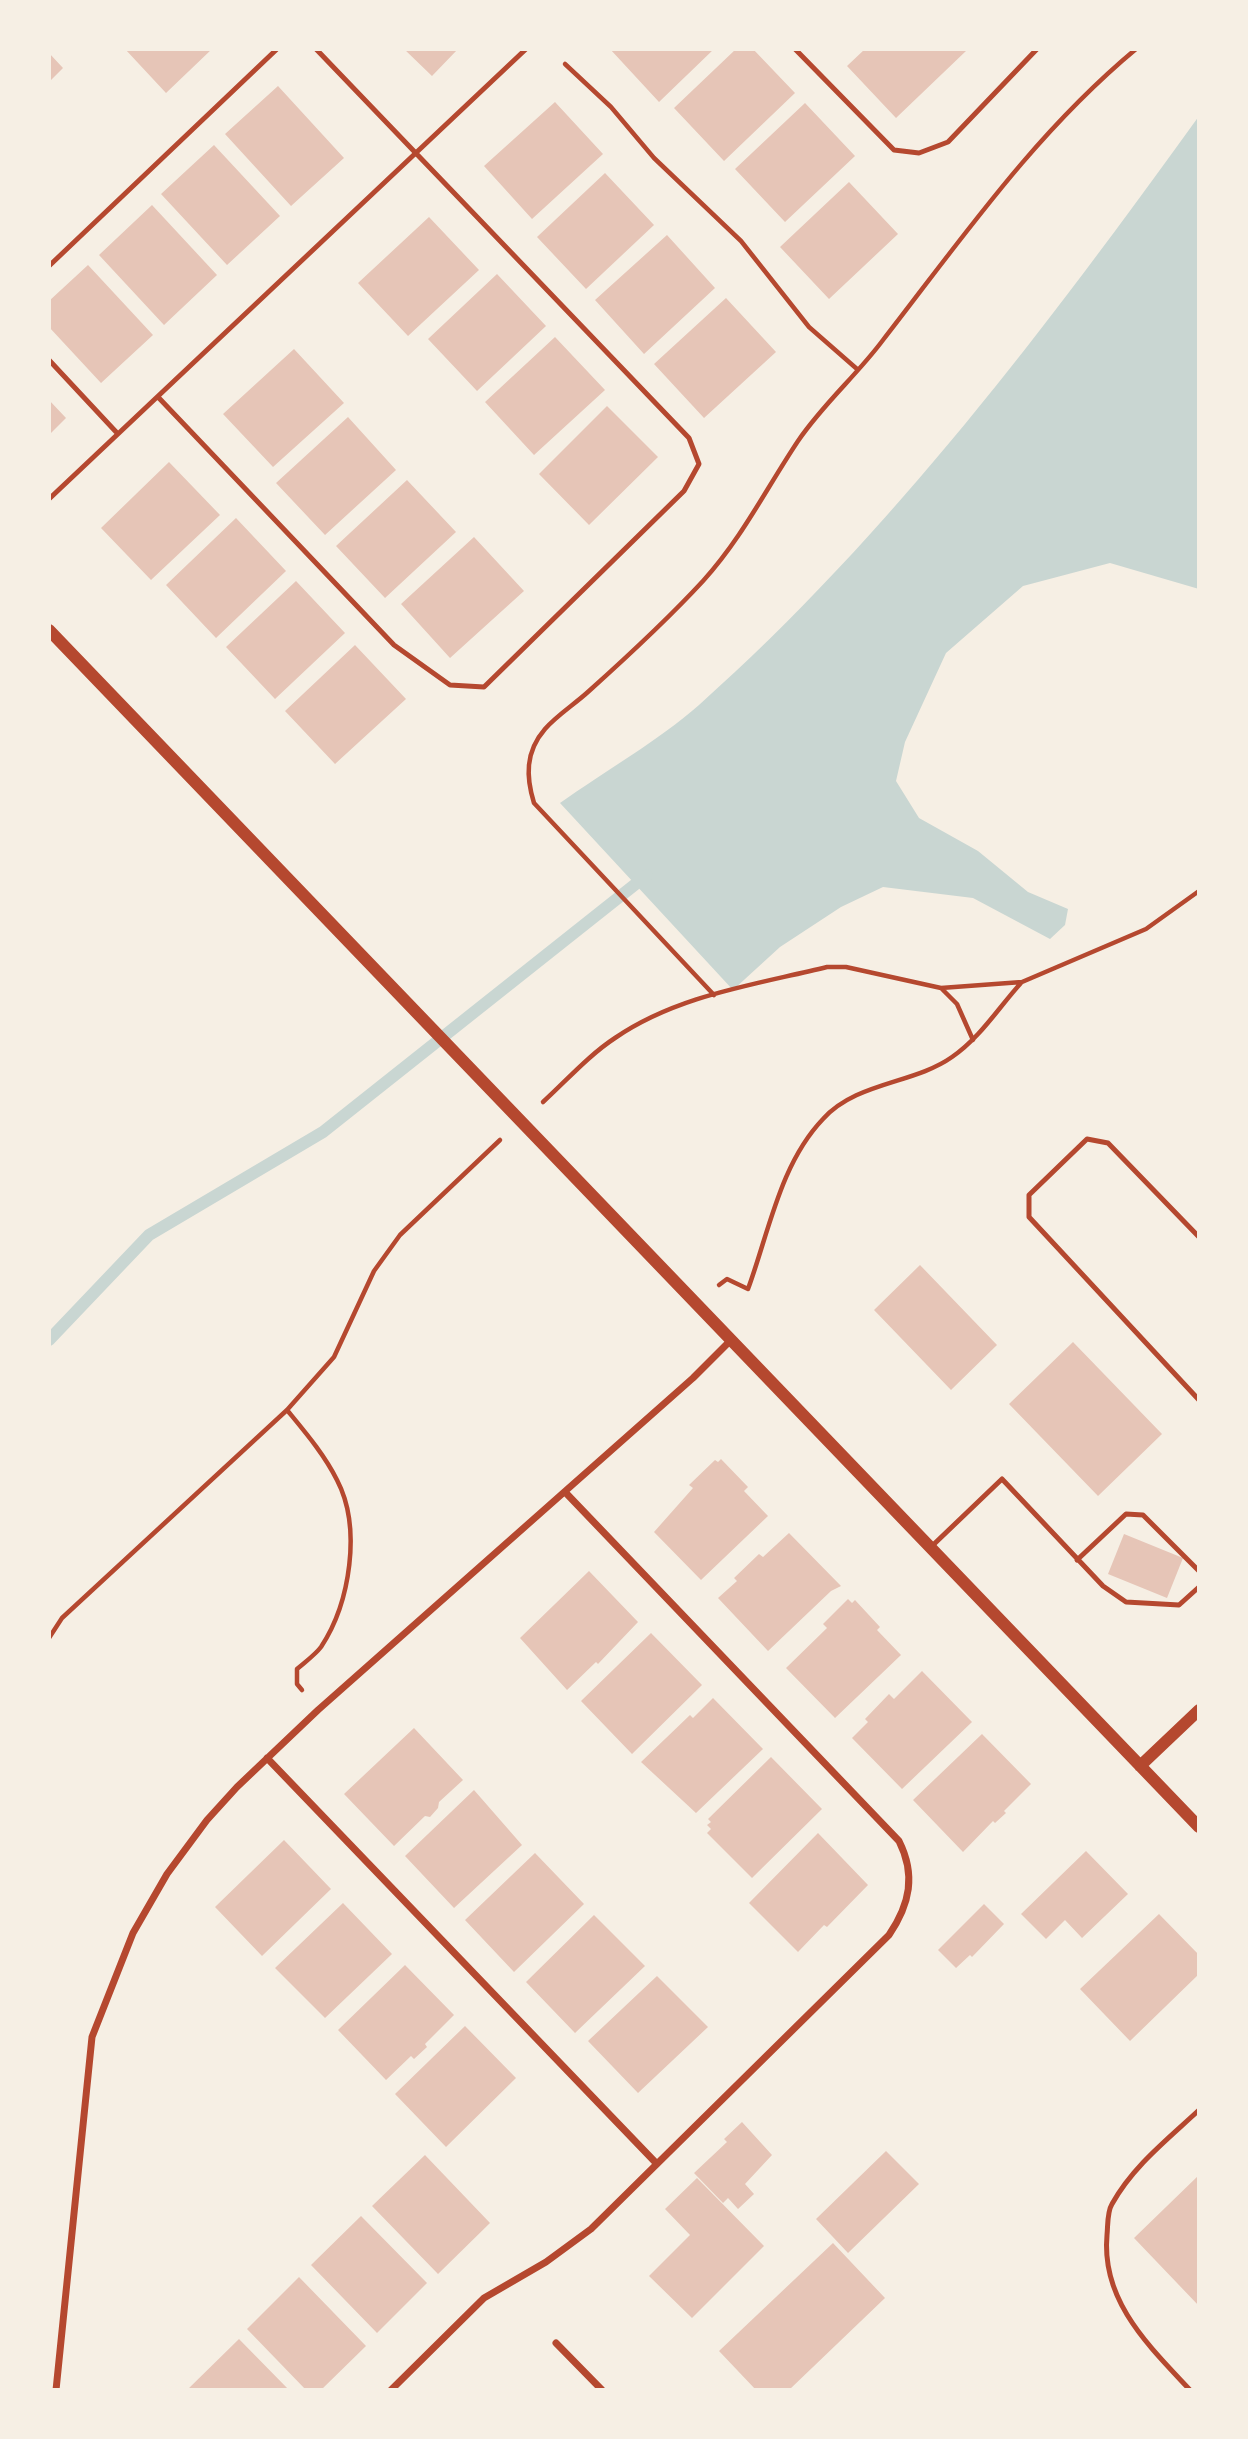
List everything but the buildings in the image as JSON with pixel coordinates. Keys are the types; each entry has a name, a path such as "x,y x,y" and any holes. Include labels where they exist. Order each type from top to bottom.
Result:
{"street":[{"path":"49,630 1199,1827"},
{"path":"56,2390 92,2037 133,1933 167,1874 207,1820 267,1758 693,1378 730,1341"},
{"path":"391,2390 484,2298 546,2262 591,2229 889,1935 903,1914 910,1877 906,1856 899,1841 565,1492"},
{"path":"1140,1766 1199,1710"},
{"path":"267,1758 657,2164"},
{"path":"556,2343 602,2390"}],"lane":[{"path":"49,266 277,49"},
{"path":"158,397 394,645 450,685 484,687 684,491 699,464 690,438 413,153 316,49"},
{"path":"49,499 526,49"},
{"path":"795,49 894,150 919,153 948,142 1037,49"},
{"path":"49,360 118,434"},
{"path":"1199,1237 1108,1143 1087,1139 1029,1195 1029,1217 1199,1400"},
{"path":"929,1548 1002,1479 1103,1586 1126,1602 1179,1605 1199,1587"},
{"path":"1077,1560 1126,1514 1143,1515 1199,1571"},
{"path":"1190,2390 1140,2338 1115,2292 1105,2254 1110,2207 1136,2168 1199,2109"}],"path":[{"path":"714,995 534,803 526,776 532,753 544,730 588,692 705,579 743,533 798,441 881,344 970,222 1020,162 1091,87 1136,49"},
{"path":"565,64 611,107 654,158 741,241 809,327 857,369"},
{"path":"532,1111 613,1039 645,1019 686,1001 827,967 846,967 941,988 1022,982 1146,929 1199,891"},
{"path":"748,1289 783,1183 802,1145 824,1117 848,1101 944,1062 973,1040 1022,982"},
{"path":"941,988 957,1004 973,1040"},
{"path":"49,1638 62,1618 287,1410 334,1357 374,1271 400,1235 502,1139"},
{"path":"287,1410 317,1447 339,1482 349,1525 350,1557 335,1619 320,1648 297,1669 297,1684 318,1710"}],"shaded area":[{"path":"1199,116 1199,589 1110,563 1023,586 946,653 905,742 896,781 919,818 978,851 1028,892 1068,909 1065,925 1050,939 973,898 883,887 841,907 780,947 733,990 560,803 649,743 699,705 837,570 902,498 1026,349"}],"waterway":[{"path":"49,1340 149,1235 323,1132 647,875"}]}
